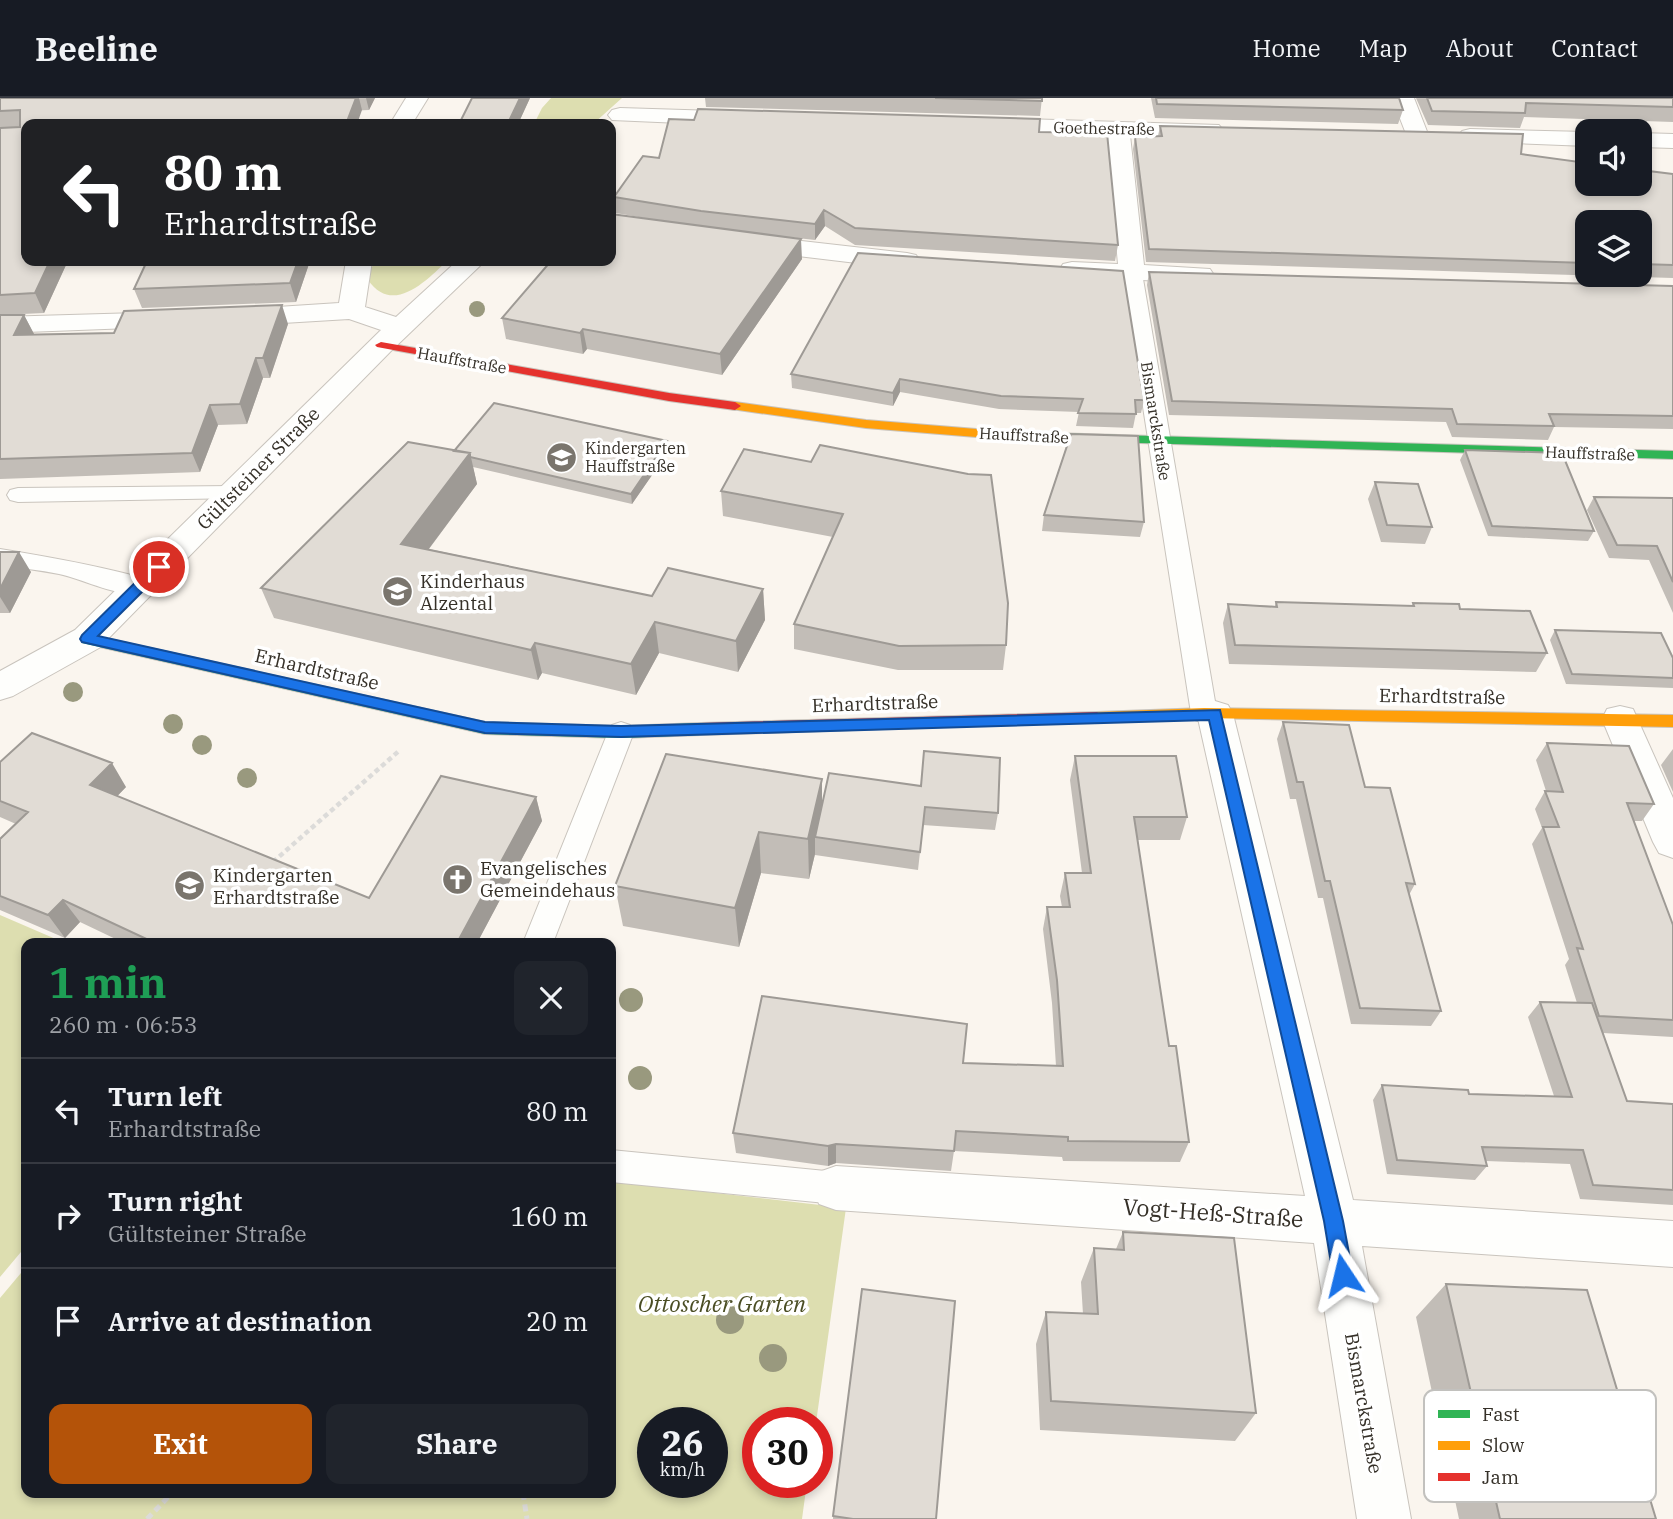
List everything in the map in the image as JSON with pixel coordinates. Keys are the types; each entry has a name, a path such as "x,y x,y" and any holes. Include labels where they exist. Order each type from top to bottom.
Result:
{"street":[{"path":"404,119 417,98"},
{"path":"616,120 640,98"},
{"path":"1403,98 1416,134"},
{"name":"Goethestraße","path":"963,124 1074,118 1117,128 1239,131"},
{"path":"616,120 771,119"},
{"name":"Bismarckstraße","path":"1117,128 1132,273"},
{"path":"1389,134 1575,139"},
{"path":"1652,140 1673,141"},
{"path":"728,241 928,262"},
{"path":"351,311 358,266"},
{"name":"Gültsteiner Straße","path":"0,687 87,639 391,336 467,266"},
{"path":"1051,268 1229,276"},
{"path":"0,325 205,319 351,311 391,336"},
{"name":"Hauffstraße","path":"391,336 669,397 866,424 1014,436 1673,455"},
{"name":"Erhardtstraße","path":"87,639 485,728 621,732 1210,714 1673,721"},
{"name":"Bismarckstraße","path":"1210,714 1334,1221 1384,1519"},
{"path":"1620,719 1673,842"},
{"name":"Vogt-Heß-Straße","path":"836,1188 1673,1244"}],"lane":[{"name":"Bismarckstraße","path":"1132,273 1158,440 1210,714"},
{"path":"18,495 233,493"},
{"path":"0,557 65,567 95,577 141,586"},
{"path":"540,938 621,732"},
{"path":"616,1166 836,1188"}],"path":[{"path":"272,863 392,757 433,716"},
{"path":"146,1519 167,1498"},
{"path":"524,1498 527,1519"}],"green space":[{"path":"551,98 622,98 599,119 536,119"},
{"path":"372,266 442,266 420,285 399,295 388,295 368,280"},
{"path":"0,915 53,938 21,938 21,1252 0,1277"},
{"name":"Ottoscher Garten","path":"616,1182 846,1208 818,1407 742,1407 742,1498 805,1498 802,1519 0,1519 0,1298 21,1273 21,1498 616,1498"}],"building":[{"path":"0,98 356,98 348,119 21,119 21,266 48,266 35,293 0,295 0,128 20,127 20,110 0,111"},
{"path":"472,98 520,98 510,119 462,119"},
{"path":"935,98 1042,98 1042,101"},
{"path":"1156,98 1399,98 1403,110 1157,104"},
{"path":"1427,98 1673,98 1673,107 1526,103 1525,113 1432,111"},
{"path":"698,109 1040,119 1039,132 1107,133 1118,245 855,228 824,210 815,224 701,211 616,197 643,156 659,158 669,119 694,120"},
{"path":"1160,126 1523,134 1521,154 1575,161 1575,196 1652,196 1652,171 1673,174 1673,265 1652,264 1652,210 1575,210 1575,263 1149,249 1135,137 1162,136"},
{"path":"616,215 801,239 720,354 583,329 580,333 502,318 547,266 616,266"},
{"path":"858,253 1123,271 1144,400 1135,400 1136,414 1078,413 1083,399 1001,396 900,379 893,393 791,374"},
{"path":"145,266 296,266 290,283 134,289"},
{"path":"1149,272 1575,283 1575,287 1673,286 1673,416 1549,414 1554,426 1457,424 1452,409 1172,401"},
{"path":"282,305 263,358 256,358 240,404 210,405 192,453 0,459 0,315 24,315 14,335 114,333 124,311"},
{"name":"Kindergarten Hauffstraße","path":"494,403 667,441 631,494 454,451"},
{"path":"1071,434 1138,436 1144,522 1044,515"},
{"path":"408,442 470,453 401,544 652,596 668,568 763,589 736,641 655,622 631,664 535,643 531,650 261,588"},
{"path":"820,445 968,474 991,475 1008,603 1006,645 899,646 794,624 843,514 721,491 744,449 811,462"},
{"path":"1465,450 1562,453 1594,531 1492,526"},
{"path":"1375,482 1418,484 1432,527 1387,525"},
{"path":"1594,497 1673,498 1673,582 1657,546 1617,545"},
{"path":"0,552 19,552 0,589"},
{"path":"1276,602 1414,606 1413,603 1459,604 1460,609 1530,611 1547,653 1235,645 1228,604 1277,607"},
{"path":"1555,630 1661,633 1673,658 1673,678 1572,674"},
{"path":"1283,722 1349,725 1365,787 1390,788 1415,884 1406,883 1441,1011 1360,1008 1330,881 1325,881 1303,782 1297,782"},
{"path":"32,733 112,763 90,785 369,898 441,776 536,797 460,938 144,938 63,900 48,915 0,896 0,839 28,812 0,801 0,762"},
{"path":"1547,743 1629,746 1654,804 1627,803 1673,925 1673,1020 1599,1016 1577,948 1583,949 1543,827 1559,827 1545,791 1563,792"},
{"path":"924,751 1000,758 998,813 925,807 920,852 815,837 829,773 921,786"},
{"path":"666,754 822,779 808,839 759,832 735,908 615,886"},
{"path":"1075,756 1176,756 1187,817 1134,817 1169,1046 1176,1046 1189,1142 1068,1141 1068,1137 956,1131 954,1151 836,1144 828,1146 733,1133 762,996 967,1024 963,1063 1063,1066 1057,980 1047,907 1070,907 1065,873 1091,873"},
{"path":"1540,1002 1592,1003 1627,1101 1673,1104 1673,1190 1593,1185 1583,1150 1482,1147 1487,1166 1397,1160 1382,1085 1468,1090 1469,1094 1572,1097"},
{"path":"1123,1232 1234,1238 1256,1413 1051,1401 1046,1312 1098,1314 1094,1248 1124,1250"},
{"path":"1446,1284 1587,1290 1617,1390 1470,1390"},
{"path":"862,1289 955,1301 936,1519 853,1519 833,1516"},
{"path":"1496,1502 1651,1502 1656,1519 1500,1519"}],"traffic: fast":[{"path":"1013,436 1673,455"},
{"path":"87,639 485,728 621,732 701,729"}],"traffic: slow":[{"path":"735,406 866,424 1013,436"},
{"path":"1097,717 1204,713 1673,721"}],"traffic: jam":[{"path":"381,345 669,397 735,406"},
{"path":"701,729 1097,717"}],"place":[{"name":"Kindergarten Hauffstraße","path":"562,457"},
{"name":"Kinderhaus Alzental","path":"397,592"},
{"name":"Evangelisches Gemeindehaus","path":"457,879"},
{"name":"Kindergarten Erhardtstraße","path":"190,886"}],"route":[{"path":"159,567 87,639 485,728 621,732 1215,714 1334,1221 1343,1275"}]}
